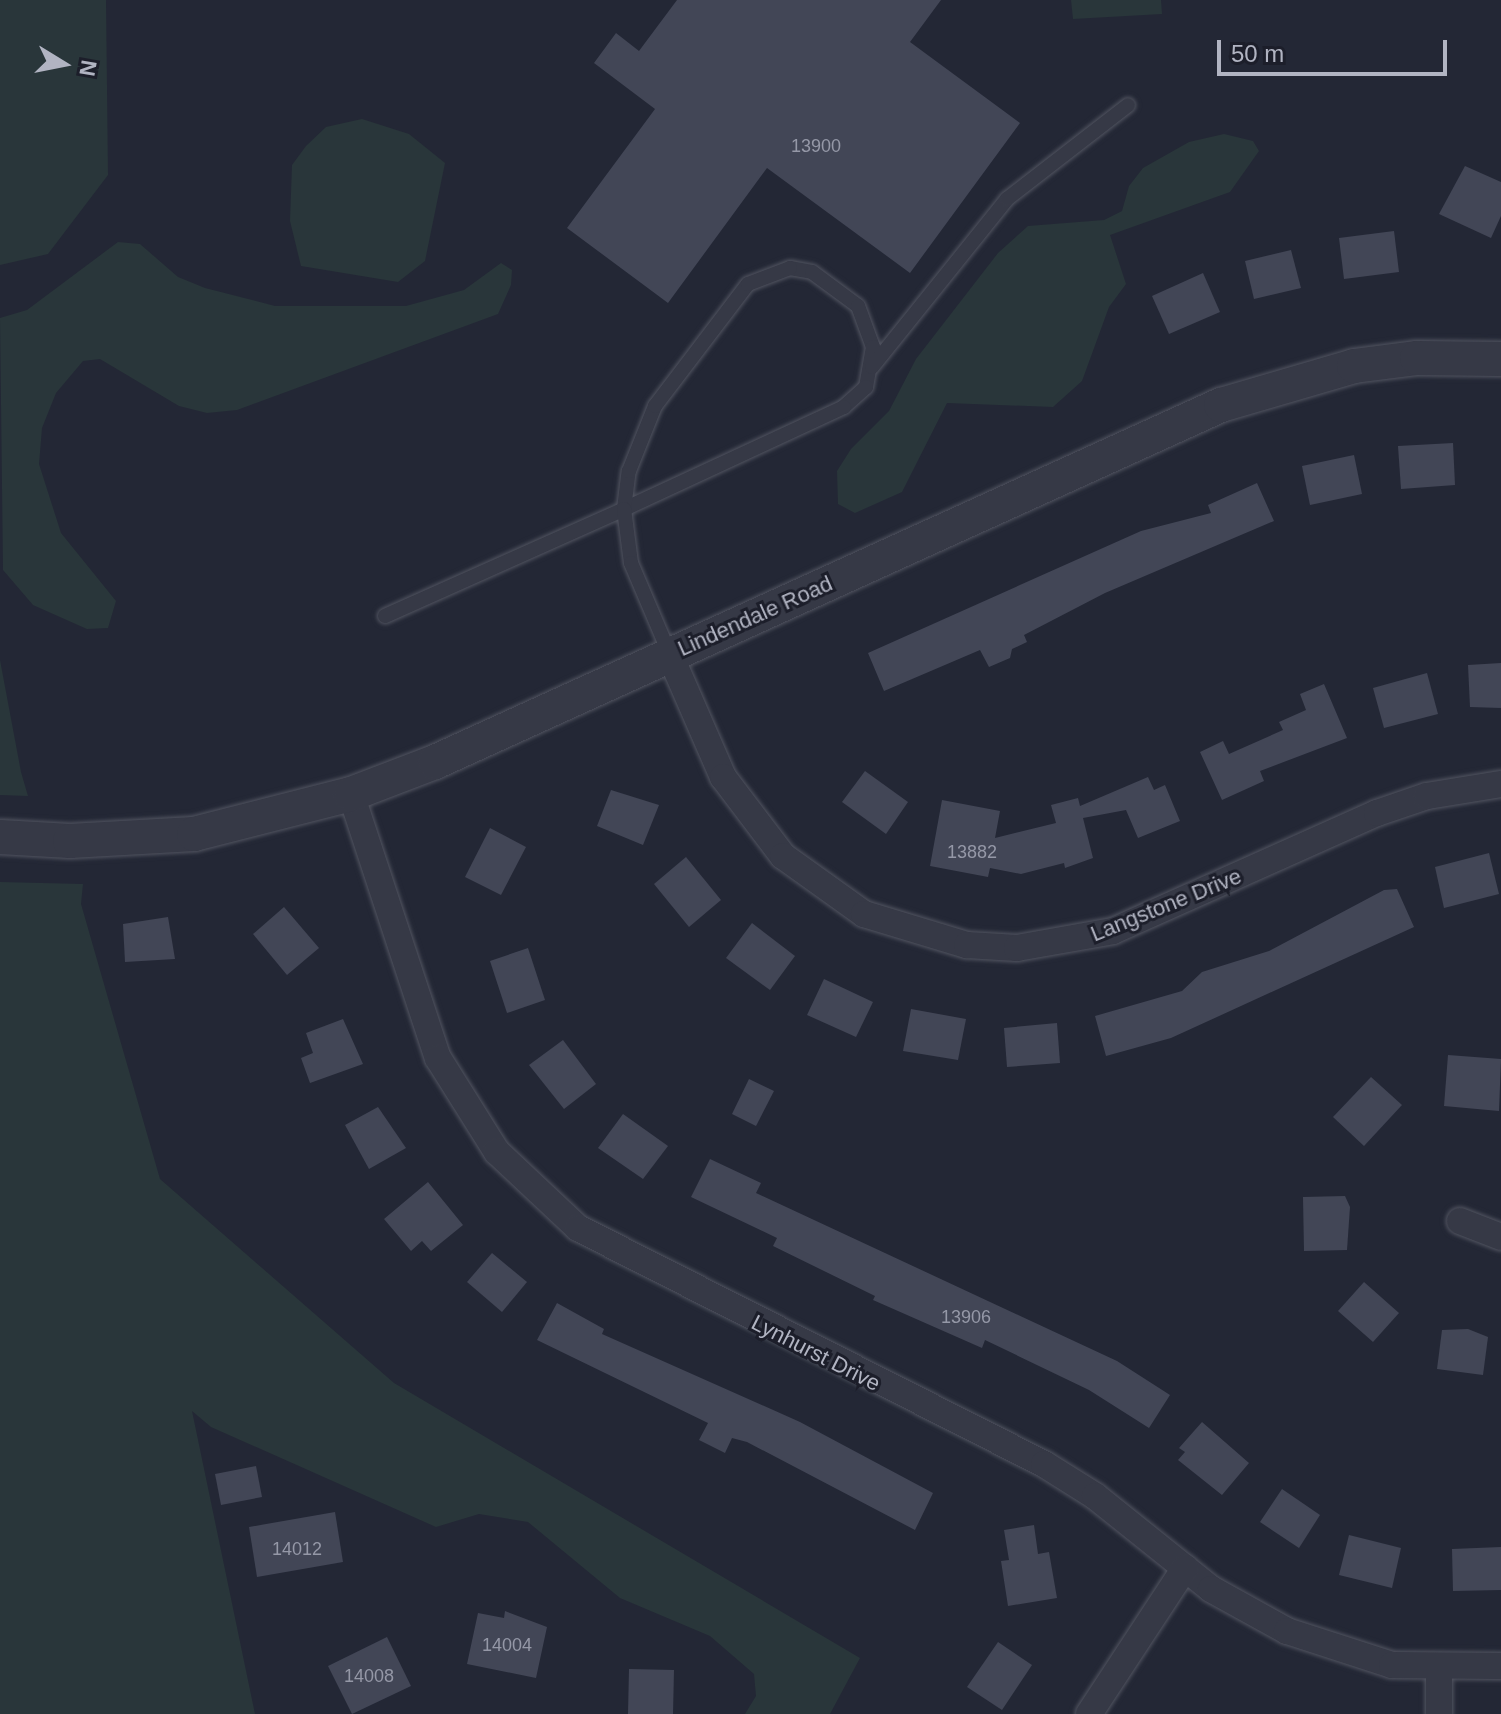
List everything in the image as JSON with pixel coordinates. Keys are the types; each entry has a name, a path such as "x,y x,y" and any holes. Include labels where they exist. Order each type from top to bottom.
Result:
{"street":[{"name":"Lindendale Road","path":"0,837 85,841 194,834 351,794 670,655 1221,405 1354,366 1417,358 1501,359"},
{"name":"Langstone Drive","path":"670,655 723,777 783,856 864,914 967,945 1017,948 1113,931 1377,813 1427,796 1501,784"},
{"name":"Lynhurst Drive","path":"351,794 438,1058 489,1141 535,1193 626,1257 1044,1464 1185,1568 1287,1631 1392,1665 1439,1669 1501,1666"},
{"path":"1460,1221 1501,1237"},
{"path":"1089,1714 1185,1568"},
{"path":"1439,1669 1439,1714"}],"lane":[{"path":"385,616 844,407 866,387 872,367 1007,199 1128,105"},
{"path":"670,655 631,563 624,509 629,471 655,406 748,284 768,272 812,272 840,288 867,323 872,367"}],"shaded area":[{"path":"0,0 106,0 108,175 48,254 0,265"},
{"path":"1071,0 1161,0 1162,14 1073,19"},
{"path":"362,119 409,134 445,163 425,261 398,282 301,266 290,221 292,165 326,127"},
{"path":"1224,134 1253,141 1259,151 1230,192 1110,235 1126,284 1109,307 1082,381 1053,407 947,403 902,492 855,513 838,504 837,471 851,449 889,411 916,359 998,253 1028,226 1104,220 1122,211 1129,186 1143,168 1189,142"},
{"path":"118,242 140,244 178,277 205,288 275,306 406,306 464,290 501,263 512,270 511,285 498,314 237,410 207,413 179,406 100,359 83,361 56,393 42,428 39,464 61,533 116,601 108,628 87,629 33,605 3,570 0,318 27,310"},
{"path":"0,660 21,772 28,796 0,795"},
{"path":"0,882 83,884 81,904 160,1179 394,1383 860,1658 830,1714 745,1714 756,1696 754,1674 710,1636 620,1598 528,1522 479,1514 436,1527 211,1427 192,1411 255,1714 0,1714"}],"building":[{"path":"677,0 941,0 910,42 1020,123 910,273 767,168 668,303 567,228 655,109 594,63 616,33 639,51"},
{"path":"1465,166 1501,182 1501,216 1491,238 1439,214"},
{"path":"1394,231 1399,272 1344,279 1339,238"},
{"path":"1291,250 1301,288 1254,299 1245,261"},
{"path":"1203,273 1220,312 1169,334 1152,296"},
{"path":"1453,443 1455,485 1401,489 1398,446"},
{"path":"1354,455 1362,494 1310,505 1302,466"},
{"path":"1257,483 1274,521 1105,593 1024,635 1027,642 1012,649 1010,658 989,667 980,650 884,691 868,653 1141,531 1211,513 1208,505"},
{"path":"1501,663 1501,708 1470,707 1468,665"},
{"path":"1427,673 1438,714 1384,728 1373,688"},
{"path":"1324,684 1347,738 1260,771 1264,781 1222,800 1200,752 1223,741 1229,754 1283,730 1279,722 1306,710 1300,694"},
{"path":"865,771 908,802 886,834 842,802"},
{"path":"1148,777 1154,790 1165,785 1180,821 1138,838 1126,810 1083,818 1093,858 1065,868 1064,863 1021,874 990,868 988,877 930,866 942,800 1000,811 995,838 1056,823 1051,805 1078,798 1080,806"},
{"path":"611,790 659,805 643,845 597,826"},
{"path":"490,828 526,847 501,895 465,877"},
{"path":"1489,853 1499,894 1444,908 1435,867"},
{"path":"686,857 721,900 689,927 654,884"},
{"path":"1397,889 1414,927 1171,1038 1106,1056 1095,1016 1182,991 1202,972 1269,951 1384,890"},
{"path":"284,907 319,948 287,975 253,934"},
{"path":"168,917 175,959 125,962 123,924"},
{"path":"752,923 795,956 770,990 726,958"},
{"path":"528,948 545,1000 507,1013 490,961"},
{"path":"824,979 873,1002 856,1037 807,1015"},
{"path":"911,1009 966,1019 958,1060 903,1051"},
{"path":"343,1019 363,1064 310,1083 301,1058 313,1053 306,1033"},
{"path":"1057,1023 1060,1063 1007,1067 1004,1028"},
{"path":"563,1040 596,1084 564,1109 529,1065"},
{"path":"1448,1055 1501,1059 1499,1111 1444,1106"},
{"path":"1371,1077 1402,1105 1364,1146 1333,1117"},
{"path":"749,1079 774,1091 756,1126 732,1114"},
{"path":"378,1107 406,1148 369,1169 345,1125"},
{"path":"623,1114 668,1146 643,1179 598,1148"},
{"path":"710,1159 761,1183 756,1193 1117,1361 1170,1395 1149,1428 1089,1390 985,1340 982,1348 873,1300 875,1296 773,1246 777,1238 691,1197"},
{"path":"428,1182 463,1225 431,1251 422,1241 411,1251 384,1219"},
{"path":"1345,1196 1350,1207 1347,1250 1304,1251 1303,1197"},
{"path":"492,1253 527,1282 502,1312 467,1282"},
{"path":"1364,1282 1399,1313 1373,1342 1338,1311"},
{"path":"557,1303 604,1329 602,1334 800,1422 933,1493 915,1530 747,1442 732,1438 725,1453 699,1440 708,1423 537,1340"},
{"path":"1468,1329 1488,1337 1483,1375 1437,1369 1442,1330"},
{"path":"1202,1422 1249,1463 1222,1495 1178,1460 1185,1452 1179,1448"},
{"path":"256,1466 262,1497 221,1505 215,1474"},
{"path":"1282,1489 1320,1515 1299,1548 1260,1522"},
{"path":"335,1512 343,1562 257,1577 249,1527"},
{"path":"1034,1525 1038,1554 1049,1552 1057,1598 1008,1606 1001,1561 1009,1560 1004,1530"},
{"path":"1349,1535 1401,1548 1392,1588 1339,1575"},
{"path":"1501,1547 1501,1590 1453,1591 1452,1549"},
{"path":"505,1611 547,1627 536,1678 467,1664 478,1613 504,1618"},
{"path":"387,1637 411,1686 352,1714 328,1666"},
{"path":"998,1642 1032,1665 1002,1710 967,1687"},
{"path":"629,1669 674,1670 673,1714 628,1714"}]}
